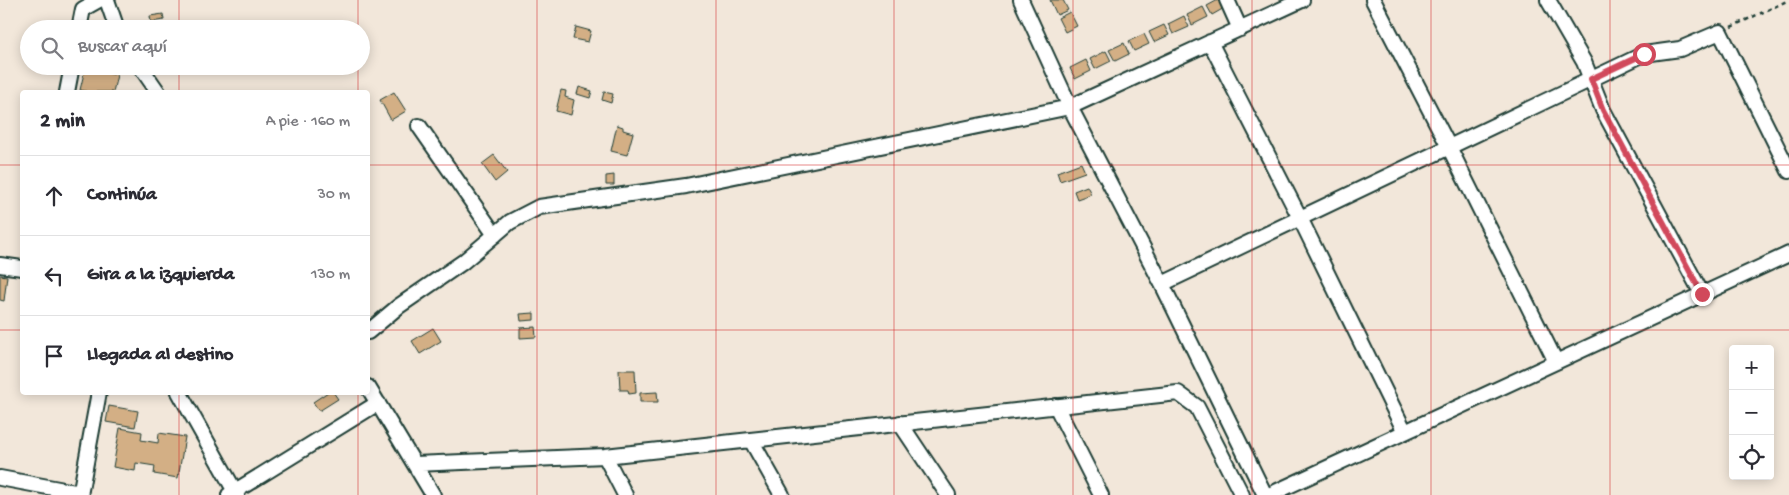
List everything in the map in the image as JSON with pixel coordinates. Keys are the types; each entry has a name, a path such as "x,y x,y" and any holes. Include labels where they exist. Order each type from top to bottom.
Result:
{"street":[{"path":"81,20 83,9 99,0"},
{"path":"107,0 114,20"},
{"path":"1021,0 1070,107 1162,284 1265,495"},
{"path":"1227,0 1240,29"},
{"path":"370,330 398,306 463,262 510,222 539,207 686,186 1070,107 1302,0"},
{"path":"1373,0 1449,147 1556,362"},
{"path":"1548,0 1584,62 1603,110 1702,294"},
{"path":"1162,284 1644,54 1680,49 1720,32 1789,171"},
{"path":"1210,42 1300,218 1404,432"},
{"path":"67,90 70,75"},
{"path":"146,75 157,90"},
{"path":"419,126 495,235"},
{"path":"1270,495 1789,254"},
{"path":"0,265 20,268"},
{"path":"370,390 433,495"},
{"path":"415,464 605,456 1178,393 1197,406 1242,495"},
{"path":"0,478 80,494 98,395"},
{"path":"181,395 233,494 378,403"},
{"path":"1056,406 1101,495"},
{"path":"900,423 948,495"},
{"path":"751,440 782,495"},
{"path":"605,456 625,495"}],"path":[{"path":"1720,32 1789,0"}],"building":[{"path":"1050,0 1063,0 1068,10 1057,15"},
{"path":"1222,0 1226,7 1212,15 1207,6"},
{"path":"1203,7 1208,17 1192,25 1187,15"},
{"path":"1070,12 1077,26 1065,32 1058,18"},
{"path":"163,14 164,20 151,20 150,16"},
{"path":"1184,16 1189,27 1173,34 1168,24"},
{"path":"1164,25 1169,35 1154,42 1149,32"},
{"path":"576,27 591,31 588,42 573,39"},
{"path":"1144,34 1149,44 1134,51 1129,41"},
{"path":"1124,43 1129,54 1115,61 1109,50"},
{"path":"1106,51 1111,61 1095,69 1090,59"},
{"path":"1086,60 1091,71 1075,79 1070,68"},
{"path":"84,75 117,75 113,90 80,90"},
{"path":"579,87 592,91 590,98 577,94"},
{"path":"561,90 566,91 565,97 574,100 571,115 556,111"},
{"path":"394,92 406,111 391,120 380,100"},
{"path":"604,92 613,94 611,103 602,100"},
{"path":"617,125 623,127 623,130 633,133 627,155 611,151"},
{"path":"494,155 507,172 495,182 482,164"},
{"path":"1081,163 1085,172 1060,181 1057,172"},
{"path":"614,175 614,185 606,185 606,176"},
{"path":"1087,186 1091,194 1077,199 1074,191"},
{"path":"0,275 7,276 4,301 0,300"},
{"path":"534,313 534,320 521,321 520,314"},
{"path":"535,327 536,337 520,338 520,328"},
{"path":"433,328 441,341 420,354 412,341"},
{"path":"619,370 635,370 636,393 629,394 628,390 620,390"},
{"path":"657,392 658,402 640,402 640,393"},
{"path":"324,395 335,395 338,399 319,411 313,402"},
{"path":"109,406 138,411 135,427 106,422"},
{"path":"120,428 142,432 141,440 158,443 159,433 185,437 178,478 154,474 155,466 136,463 135,471 113,467"}],"route":[{"path":"1644,54 1591,79 1603,110 1702,294"}]}
